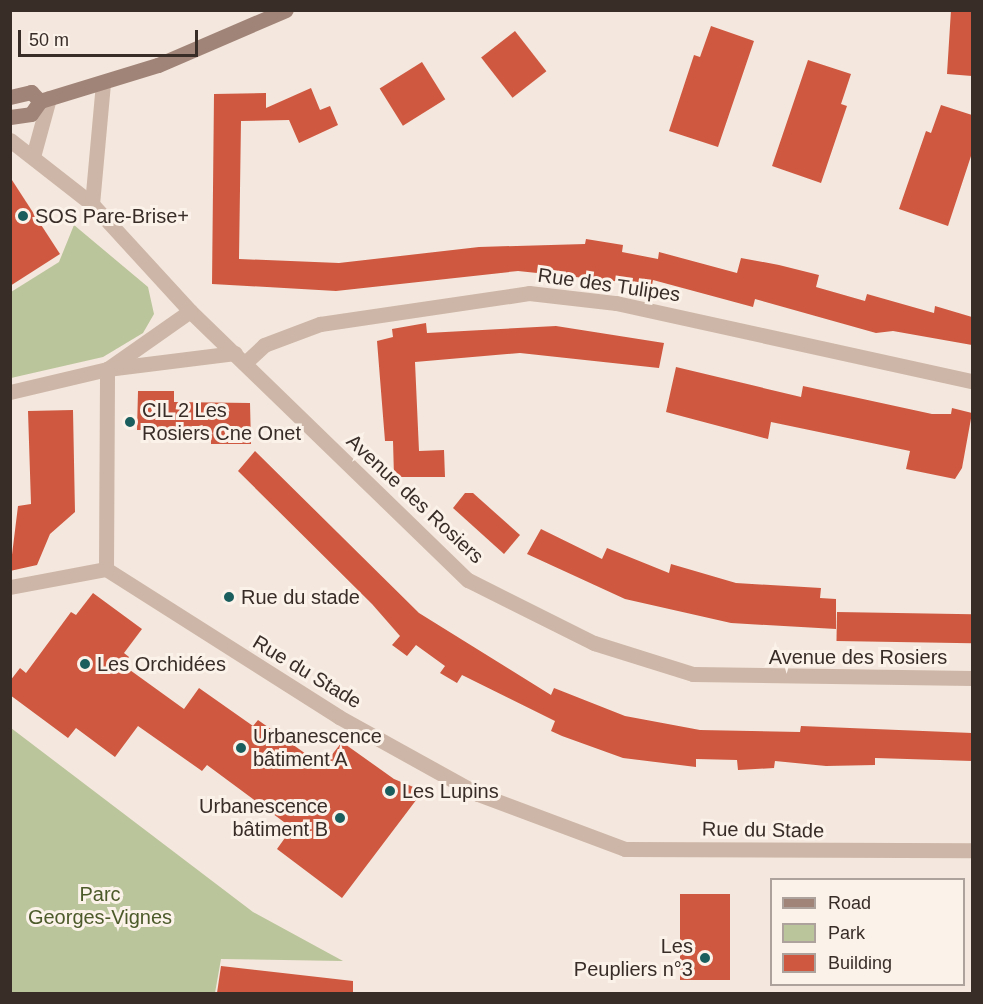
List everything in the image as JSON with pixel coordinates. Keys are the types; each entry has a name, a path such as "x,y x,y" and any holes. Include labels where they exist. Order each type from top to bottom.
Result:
{"main road":[{"path":"10,117 31,114 45,99 103,83 286,10"},
{"path":"10,97 31,92 45,99"}],"street":[{"path":"92,204 103,83"},
{"path":"34,153 45,99"},
{"name":"Avenue des Rosiers","path":"10,140 34,153 92,204 190,312 468,580 565,631 693,674 972,678"},
{"name":"Rue des Tulipes","path":"240,358 264,345 320,324 529,293 616,303 972,381"},
{"path":"107,369 190,312"},
{"path":"10,392 107,369 240,358"},
{"path":"10,587 106,569 107,369"},
{"name":"Rue du Stade","path":"106,569 216,641 478,794 626,849 972,850"}],"green space":[{"path":"74,225 148,287 154,314 143,333 103,357 11,378 11,292 59,262"},
{"name":"Parc Georges-Vignes","path":"11,728 253,912 343,961 221,959 215,993 11,993"}],"building":[{"path":"951,10 972,10 972,76 947,74"},
{"path":"711,26 754,41 718,147 669,131 694,55 700,57"},
{"path":"515,31 546,71 513,98 481,57"},
{"path":"808,60 851,74 841,104 847,106 821,183 772,166"},
{"path":"422,62 445,99 403,126 380,88"},
{"path":"311,88 320,110 330,106 338,125 299,143 289,120 241,121 239,259 339,263 479,247 585,244 586,239 623,245 622,252 658,259 659,252 737,273 741,258 779,265 819,275 816,287 865,301 867,294 934,313 935,306 972,317 972,345 893,331 876,333 755,299 753,307 653,280 652,285 518,271 336,291 212,284 214,94 266,93 266,108"},
{"path":"941,105 972,115 972,153 948,226 899,209 926,131 931,133"},
{"name":"SOS Pare-Brise+","path":"10,177 60,254 10,286"},
{"path":"426,323 427,333 556,326 664,343 659,368 520,353 415,362 419,451 444,450 445,477 394,477 393,441 385,441 377,341 393,337 392,329"},
{"path":"676,367 801,397 803,386 932,414 951,414 952,408 972,413 962,468 955,479 906,469 910,451 771,422 768,439 666,412"},
{"path":"138,391 174,391 174,402 250,403 251,444 211,444 211,439 152,436 153,430 137,430"},
{"path":"73,410 75,512 50,534 37,565 10,571 18,506 31,504 28,411"},
{"path":"255,451 419,613 551,695 554,688 625,716 700,730 800,732 801,726 972,733 972,761 875,758 875,765 826,766 775,761 774,768 738,770 737,760 696,759 696,767 623,758 562,736 551,731 555,721 462,675 457,683 440,673 445,666 416,645 407,656 392,645 400,636 372,604 238,471"},
{"path":"465,493 473,493 520,535 504,554 453,508"},
{"path":"541,529 602,559 607,548 669,573 671,564 736,583 821,588 820,598 836,599 836,629 731,623 625,599 527,554"},
{"path":"93,593 142,629 124,653 129,657 123,665 184,709 199,688 253,726 258,720 323,766 342,742 394,779 423,791 342,898 277,849 292,828 207,765 202,771 138,726 115,757 76,728 68,738 10,695 10,681 20,668 26,673 71,612 76,615"},
{"path":"837,612 972,614 971,643 836,641"},
{"name":"Les Peupliers n°3","path":"680,894 730,894 730,980 680,980"},
{"path":"221,966 353,981 353,993 217,993"}],"place":[{"name":"SOS Pare-Brise+","path":"23,216"},
{"name":"CIL 2 Les Rosiers Cne Onet","path":"130,422"},
{"name":"Rue du stade","path":"229,597"},
{"name":"Les Orchidées","path":"85,664"},
{"name":"Urbanescence bâtiment A","path":"241,748"},
{"name":"Les Lupins","path":"390,791"},
{"name":"Urbanescence bâtiment B","path":"340,818"},
{"name":"Les Peupliers n°3","path":"705,958"}]}
